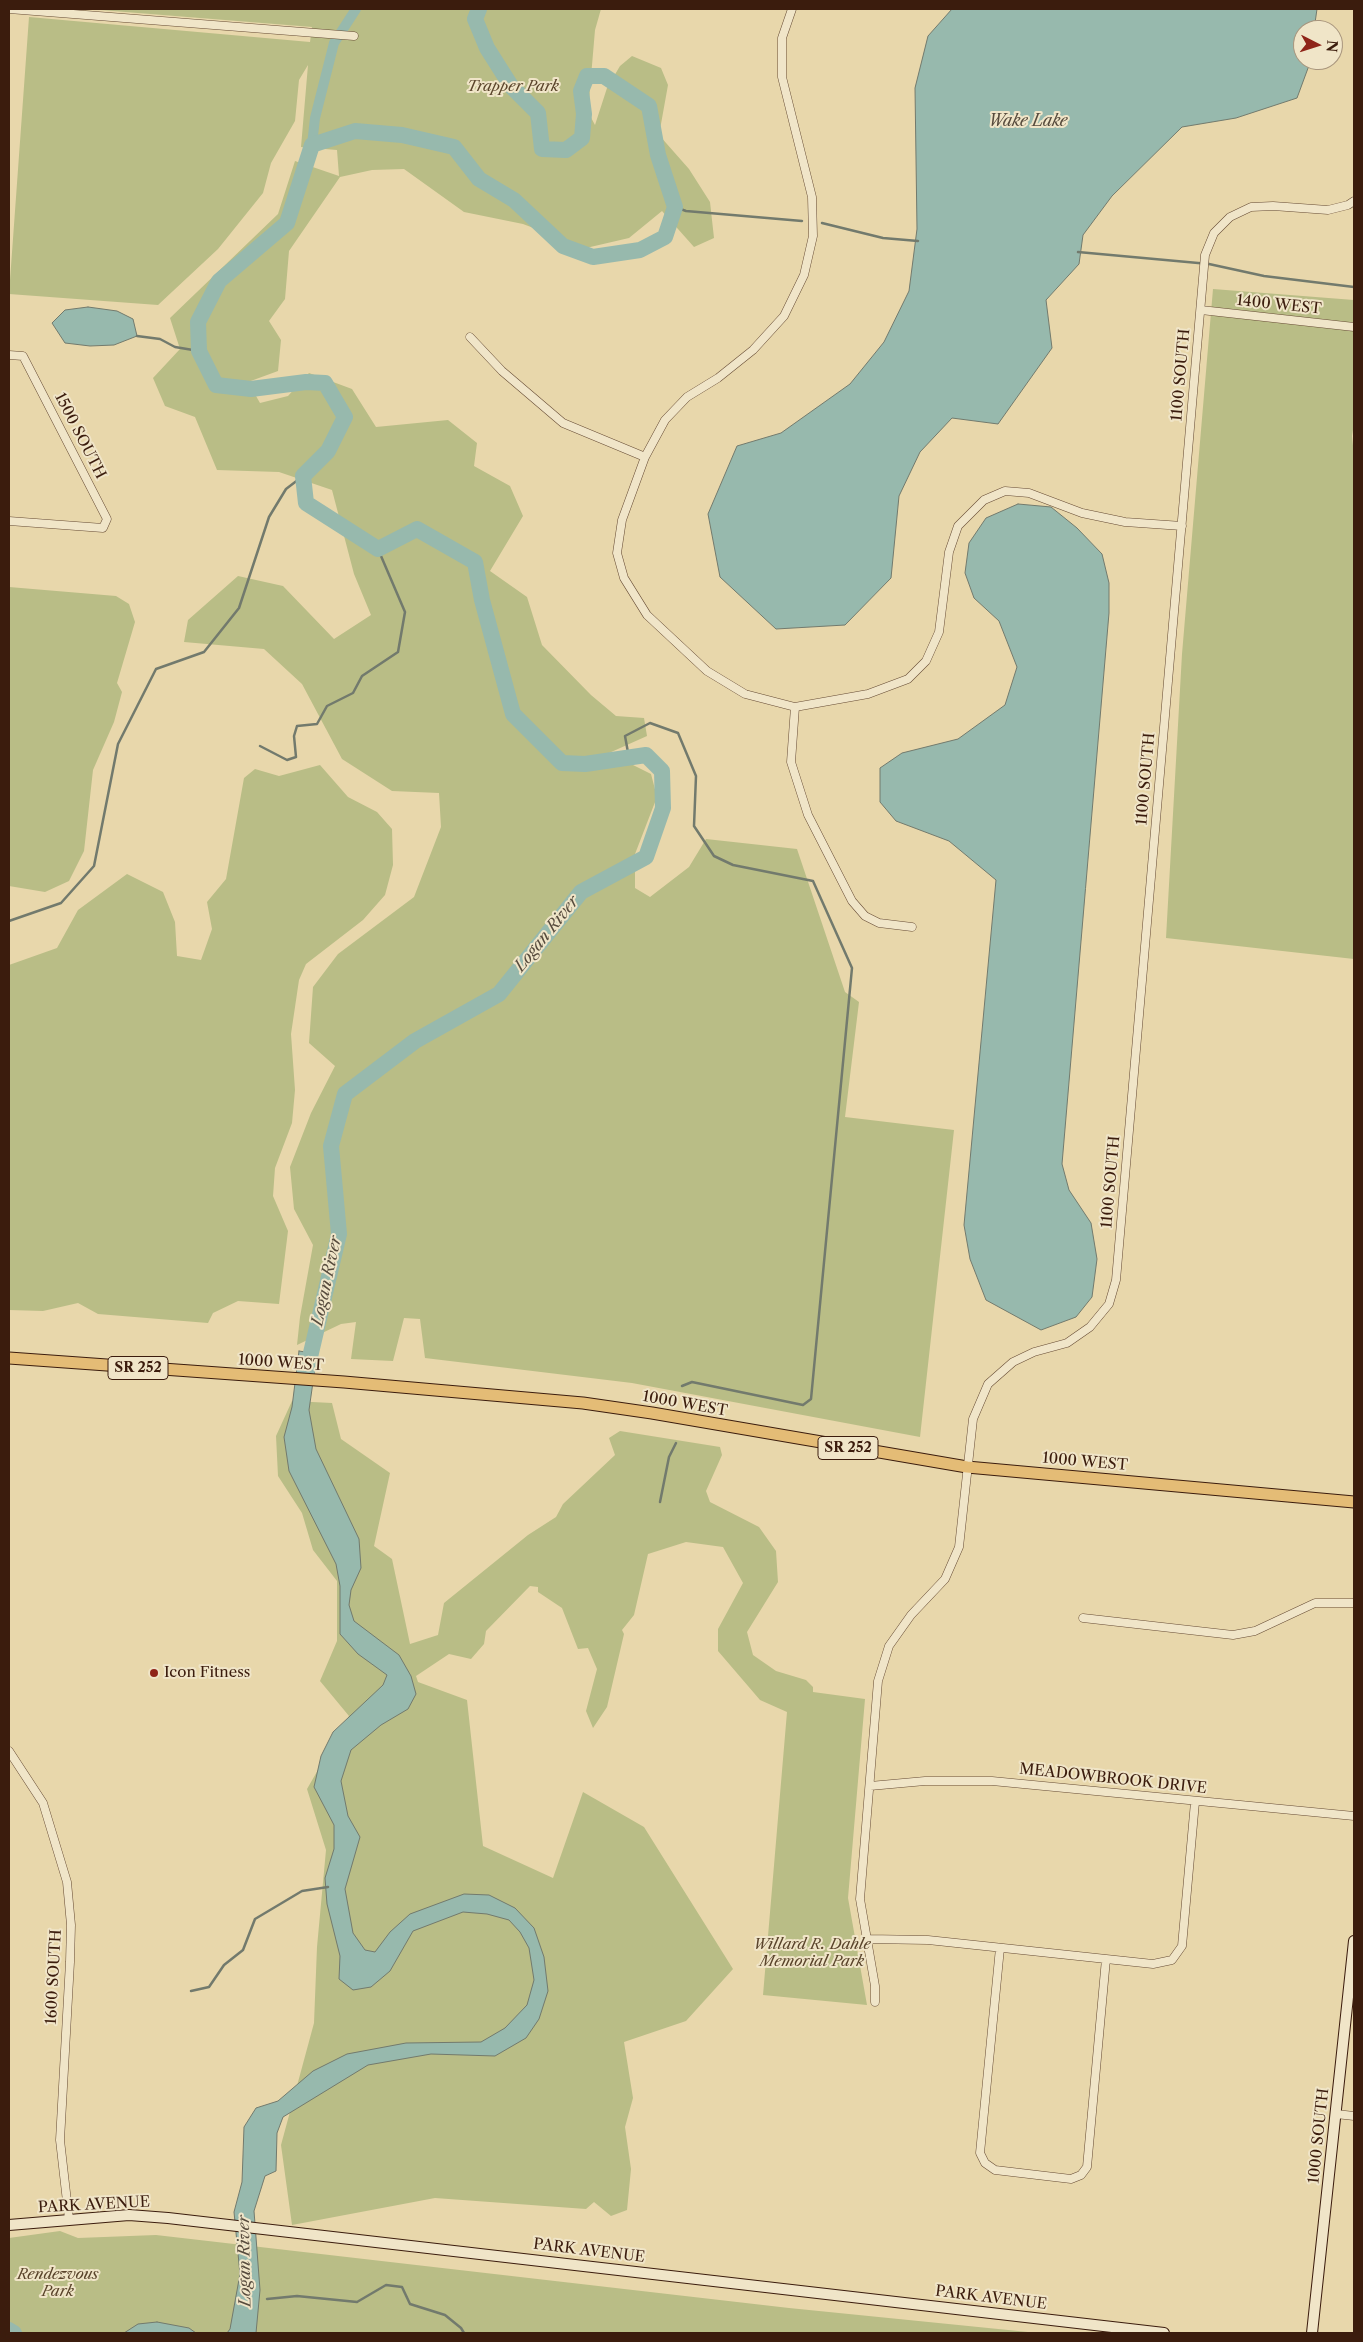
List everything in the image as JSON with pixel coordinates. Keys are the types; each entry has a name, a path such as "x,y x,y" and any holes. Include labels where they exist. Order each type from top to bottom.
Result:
{"main road":[{"name":"1000 WEST","path":"9,1358 344,1382 583,1404 644,1412 967,1467 1354,1502"}],"street":[{"path":"9,9 354,36"},
{"path":"792,9 782,38 782,77 812,197 813,236 804,275 784,316 753,350 718,378 687,397 665,420 645,458 622,520 617,553 624,578 647,615 707,671 745,694 795,707 868,694 908,679 926,661 939,632 949,552 958,526 984,500 1005,491 1029,493 1082,513 1125,522 1182,526"},
{"name":"1100 SOUTH","path":"967,1467 973,1419 988,1384 1013,1362 1034,1352 1066,1343 1090,1326 1109,1304 1116,1280 1205,255 1214,233 1230,217 1252,207 1273,206 1328,210 1348,205 1354,201"},
{"name":"1400 WEST","path":"1201,310 1354,327"},
{"path":"470,337 502,371 563,423 645,458"},
{"name":"1500 SOUTH","path":"9,354 23,356 108,519 103,528 9,521"},
{"path":"795,707 791,762 808,814 852,901 865,916 879,923 912,927"},
{"path":"875,2002 875,1986 860,1899 878,1681 889,1646 912,1615 945,1579 959,1546 967,1467"},
{"path":"1083,1618 1233,1635 1255,1631 1315,1603 1354,1603"},
{"name":"1600 SOUTH","path":"9,1750 43,1803 67,1882 71,1925 70,1962 60,2140 69,2219"},
{"name":"MEADOWBROOK DRIVE","path":"870,1786 925,1781 992,1781 1354,1816"},
{"path":"866,1939 928,1940 1153,1964 1172,1960 1182,1946 1196,1802"},
{"name":"1000 SOUTH","path":"1312,2333 1354,1941"},
{"path":"1000,1948 980,2153 986,2163 995,2170 1071,2179 1081,2175 1087,2167 1106,1960"},
{"path":"1336,2114 1354,2116"},
{"name":"PARK AVENUE","path":"9,2225 129,2216 226,2224 1164,2333"}],"green space":[{"name":"Trapper Park","path":"88,9 601,9 595,30 588,112 595,125 607,88 620,66 632,56 661,68 668,85 659,135 689,169 710,202 714,238 694,247 662,211 629,238 586,248 523,224 464,212 404,169 372,170 340,177 289,251 285,299 269,321 281,340 278,371 248,382 260,403 288,396 309,373 352,389 376,427 448,420 477,443 474,466 510,486 523,516 490,571 527,597 542,645 591,695 616,716 644,718 647,736 609,753 651,774 657,797 635,854 635,888 650,897 689,867 706,839 797,849 845,992 859,1002 845,1117 954,1130 920,1437 632,1383 425,1358 420,1319 404,1318 393,1361 351,1359 356,1322 341,1324 297,1345 313,1245 294,1209 290,1167 311,1113 335,1066 309,1043 313,987 338,954 414,897 441,827 439,793 392,791 342,759 302,684 264,649 184,642 188,620 238,576 283,586 334,639 371,615 354,574 332,490 279,472 217,470 195,417 165,406 153,378 180,349 170,318 278,214 295,161 339,176 337,150 301,147 308,65 299,80 295,121 271,163 263,193 218,249 158,305 9,294 29,17 310,42 312,27"},
{"path":"1213,289 1354,300 1354,423 1352,436 1354,455 1354,959 1166,938 1182,654"},
{"path":"9,587 116,596 129,604 135,622 117,683 122,692 114,722 93,770 84,851 69,881 45,892 9,886"},
{"path":"320,765 348,797 377,812 392,829 393,865 385,895 363,920 306,964 299,980 291,1034 295,1090 292,1123 275,1168 273,1196 288,1231 279,1304 238,1301 213,1313 208,1323 98,1314 78,1303 43,1311 9,1310 9,965 57,948 78,910 127,874 163,892 175,922 177,956 201,960 212,929 207,902 226,879 244,778 255,769 279,776"},
{"name":"Willard R. Dahle Memorial Park","path":"292,1401 332,1403 341,1439 390,1473 374,1546 392,1559 410,1644 438,1635 444,1603 528,1535 556,1517 563,1504 615,1455 609,1438 620,1431 720,1447 722,1455 706,1491 710,1502 759,1527 776,1551 778,1582 747,1632 753,1655 776,1671 806,1680 813,1687 813,1692 865,1699 848,1898 867,2005 763,1995 787,1712 760,1700 718,1651 718,1629 743,1583 723,1547 686,1542 648,1554 634,1615 622,1630 624,1634 607,1707 593,1728 586,1711 597,1669 588,1648 578,1649 562,1608 538,1592 538,1587 530,1586 486,1631 484,1644 471,1659 449,1654 416,1676 418,1682 467,1700 483,1846 553,1878 583,1792 644,1827 733,1969 686,2021 624,2042 633,2098 625,2127 631,2169 627,2210 611,2216 594,2202 586,2209 435,2198 292,2225 281,2145 314,2023 317,1947 326,1850 307,1789 349,1716 320,1681 337,1641 337,1581 313,1550 302,1513 278,1476 276,1436"},
{"name":"Rendezvous Park","path":"60,2231 78,2238 156,2235 789,2308 1038,2333 9,2333 9,2238"}],"water":[{"name":"Wake Lake","path":"952,9 1317,9 1315,20 1293,20 1293,70 1307,70 1297,98 1236,118 1182,127 1112,196 1083,235 1079,264 1046,300 1052,348 998,424 952,418 920,452 899,496 891,578 845,625 776,629 720,577 708,514 737,446 781,433 850,384 884,342 909,291 917,229 915,88 928,36"},
{"path":"88,307 117,311 133,319 137,336 114,345 90,346 65,343 52,323 65,310"},
{"path":"1018,504 1051,507 1077,528 1102,554 1109,583 1109,613 1062,1164 1069,1190 1091,1223 1097,1259 1092,1297 1076,1317 1041,1330 986,1300 970,1259 964,1225 996,880 949,841 896,821 880,802 880,768 902,753 958,739 1005,705 1017,667 999,621 974,598 965,573 969,543 986,518"},
{"path":"299,1351 317,1354 309,1410 316,1449 359,1539 361,1568 351,1590 349,1605 354,1621 399,1655 411,1676 416,1694 408,1709 381,1725 351,1750 341,1781 348,1816 360,1837 345,1889 353,1933 365,1950 375,1952 390,1932 410,1914 464,1894 489,1895 515,1908 534,1928 544,1957 548,1991 539,2019 526,2038 495,2056 431,2054 368,2065 283,2117 277,2133 276,2171 265,2176 254,2211 260,2290 256,2333 227,2333 230,2329 240,2274 234,2212 242,2182 244,2127 256,2108 278,2101 313,2071 347,2054 406,2043 481,2042 505,2028 527,2005 534,1980 529,1948 520,1932 509,1920 487,1914 463,1912 413,1931 390,1971 371,1987 353,1990 339,1979 340,1956 327,1904 325,1878 334,1849 334,1825 314,1787 321,1756 333,1732 383,1685 387,1675 358,1654 340,1634 340,1586 336,1564 289,1471 284,1437 292,1407"},
{"path":"157,2322 189,2328 196,2333 124,2333 138,2324"}],"waterway":[{"path":"312,145 315,118 334,43 356,9"},
{"name":"Logan River","path":"306,1374 339,1234 331,1146 345,1094 415,1041 499,994 581,892 646,857 663,808 662,771 646,755 585,764 562,763 513,714 482,600 475,562 417,529 378,549 306,503 303,476 328,451 345,417 325,383 306,382 251,389 216,385 199,351 198,322 219,281 287,223 312,145 355,131 402,135 454,147 479,179 514,200 563,246 593,257 640,250 665,237 675,207 658,155 649,106 604,76 587,76 581,91 584,114 582,138 566,150 542,149 538,113 511,86 487,48 475,19 479,9"},
{"path":"675,207 686,211 802,221"},
{"path":"822,223 883,238 918,241"},
{"path":"1078,252 1209,264 1264,276 1354,287"},
{"path":"137,336 160,339 175,347 199,351"},
{"path":"9,921 61,903 94,866 118,744 156,669 204,652 239,608 269,517 286,489 303,476"},
{"path":"260,746 287,760 296,757 294,736 297,726 317,724 327,706 353,693 362,676 398,652 405,612 378,549"},
{"path":"629,758 625,736 650,723 678,733 696,776 694,826 714,856 733,865 813,881 852,968 811,1399 803,1405 692,1382 682,1386"},
{"path":"660,1502 669,1457 676,1443"},
{"path":"191,1991 209,1987 224,1965 243,1950 255,1919 302,1891 328,1887"},
{"path":"267,2299 297,2296 357,2302 386,2285 402,2287 410,2304 445,2315 461,2328 464,2333"},
{"path":"9,2330 14,2333"}],"place":[{"name":"Icon Fitness","path":"154,1673"}]}
